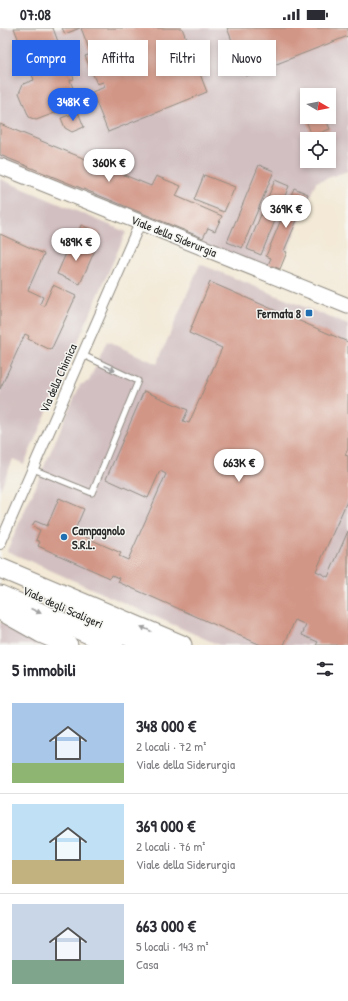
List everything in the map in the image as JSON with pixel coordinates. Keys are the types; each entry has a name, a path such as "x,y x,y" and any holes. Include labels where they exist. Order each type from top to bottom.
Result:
{"highway":[{"path":"0,568 182,645"},
{"name":"Viale degli Scaligeri","path":"0,580 112,639"},
{"name":"Viale degli Scaligeri","path":"0,595 112,639 148,645"},
{"path":"0,610 41,633 68,645"}],"street":[{"name":"Viale della Siderurgia","path":"0,166 348,306"},
{"name":"Via della Chimica","path":"0,544 140,223"}],"lane":[{"path":"33,469 92,492 138,381 83,355"}],"shaded area":[{"path":"0,28 348,28 348,171 316,182 277,275 0,161"},
{"path":"0,179 126,232 24,464 13,459 0,490"},
{"path":"200,264 348,325 348,645 219,645 7,551 80,385 89,381 107,341 157,364"},
{"path":"0,622 50,645 0,645"}],"building":[{"path":"14,28 53,28 57,40 19,40"},
{"path":"62,28 80,28 65,34"},
{"path":"81,28 182,28 187,40 156,40 156,76 201,76 207,92 108,132 92,92 105,87 103,82 97,84 94,76 148,76 148,40 88,40 88,46"},
{"path":"227,28 348,28 348,36 276,64 276,40 232,40"},
{"path":"88,55 88,63 85,56"},
{"path":"32,76 73,76 74,79 70,80 79,104 36,120 29,117 19,93 23,84 34,80"},
{"path":"78,112 84,127 72,132 65,128 61,118"},
{"path":"0,124 151,186 156,176 181,186 176,196 222,216 215,231 208,228 203,238 0,155"},
{"path":"307,124 328,124 330,129 322,132 310,132"},
{"path":"259,165 274,171 242,248 227,242"},
{"path":"204,175 235,187 224,212 194,200"},
{"path":"275,180 289,186 261,255 247,249"},
{"path":"294,188 308,194 284,251 287,252 280,269 272,266 271,269 267,267 271,258 266,256"},
{"path":"81,225 100,233 98,240 78,233"},
{"path":"0,234 44,254 28,290 43,297 40,304 44,306 53,285 76,296 51,350 28,339 29,336 25,334 0,389"},
{"path":"72,240 95,250 80,284 57,274"},
{"path":"210,282 348,342 348,449 345,455 348,456 348,499 316,571 328,577 348,531 348,645 316,645 318,642 302,635 306,625 295,620 284,645 261,645 118,582 120,578 111,575 110,578 38,546 40,542 36,540 40,530 32,526 35,521 47,526 59,498 84,509 74,532 121,553 119,556 128,560 166,474 160,471 148,498 106,479 144,391 188,410 183,421 189,423 222,348 189,333"}],"place":[{"name":"Fermata 8","path":"309,313"},
{"name":"Campagnolo S.R.L.","path":"64,537"}]}
